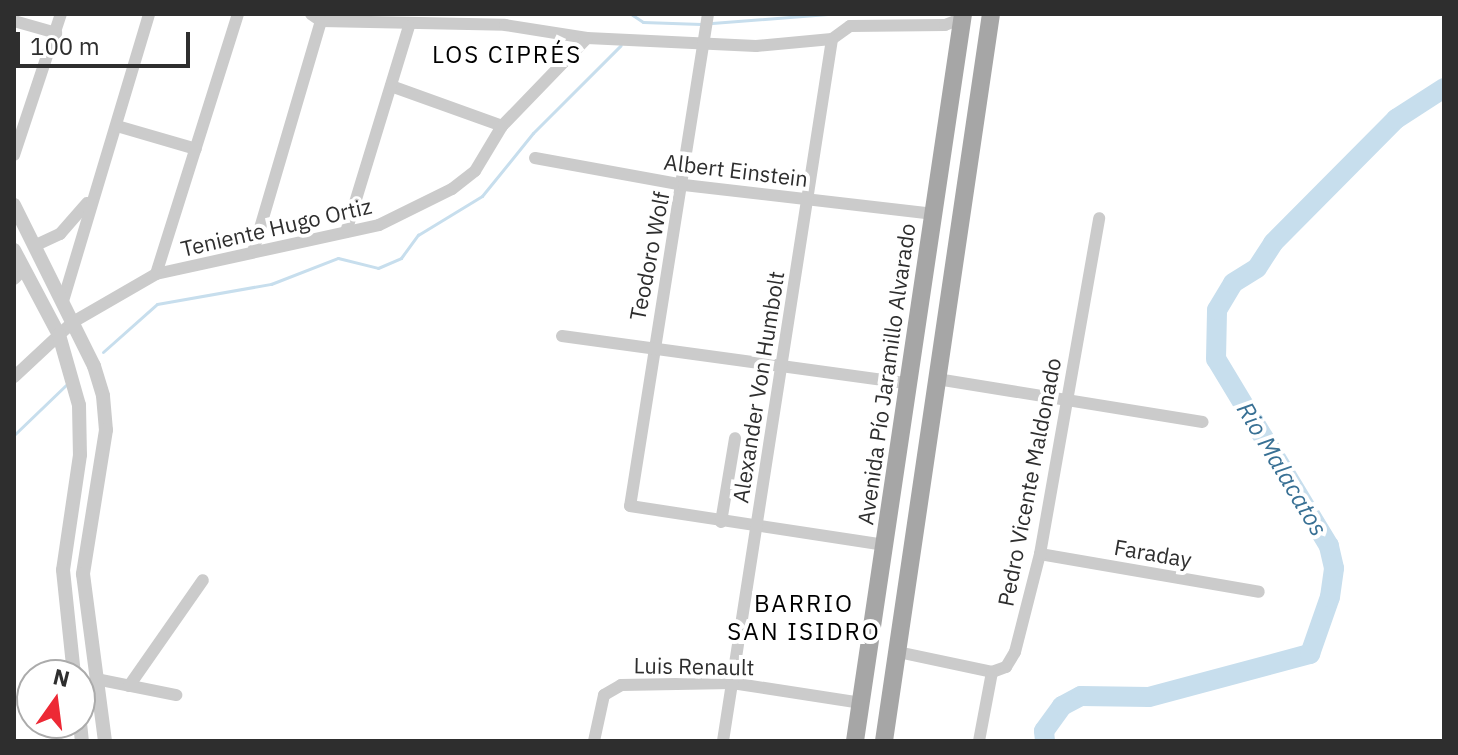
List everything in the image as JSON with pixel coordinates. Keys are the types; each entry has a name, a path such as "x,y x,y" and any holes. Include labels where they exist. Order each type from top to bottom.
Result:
{"main road":[{"path":"884,741 971,133 991,14"},
{"name":"Avenida Pío Jaramillo Alvarado","path":"855,741 963,16"},
{"path":"947,130 971,133"},
{"path":"922,293 948,297"},
{"path":"899,458 925,462"},
{"path":"874,622 901,626"}],"street":[{"path":"14,155 61,14"},
{"path":"63,301 91,197 117,126 149,14"},
{"path":"156,274 238,14"},
{"name":"Teodoro Wolf","path":"708,14 701,40 684,185 651,347 630,506 721,522"},
{"path":"253,252 316,18 409,26 505,25 587,38 806,44 832,39 850,26 945,25 963,16"},
{"path":"14,21 56,33"},
{"path":"346,232 409,26"},
{"name":"Teniente Hugo Ortiz","path":"14,377 73,322 156,274 379,225 452,189 475,171 502,126 587,38"},
{"name":"Alexander Von Humbolt","path":"723,741 832,39"},
{"path":"391,86 502,126"},
{"path":"117,126 196,149"},
{"name":"Albert Einstein","path":"535,158 684,185 934,214"},
{"path":"34,246 60,234 91,197"},
{"path":"14,205 94,366 106,430 88,524 85,606 93,659"},
{"name":"Pedro Vicente Maldonado","path":"992,672 1006,667 1015,652 1040,554 1064,401 1099,218"},
{"path":"14,250 19,274 59,335 74,378 81,431 63,570 72,659"},
{"path":"562,336 907,383"},
{"path":"937,379 1203,422"},
{"path":"735,438 721,522 885,545"},
{"path":"68,520 88,524"},
{"name":"Faraday","path":"1040,554 1259,592"},
{"path":"129,686 203,580"},
{"path":"898,652 992,672 979,741"},
{"path":"105,741 96,679 176,695"},
{"name":"Luis Renault","path":"594,741 604,695 621,685 732,683 861,703"}],"waterway":[{"path":"631,14 643,22 701,24"},
{"path":"712,23 828,14"},
{"path":"103,352 157,304 271,284 338,258 378,268 401,258 418,235 482,196 533,133 621,45"},
{"name":"Rio Malacatos","path":"1045,741 1044,731 1062,706 1081,696 1149,697 1310,654 1330,597 1334,568 1329,546 1216,359 1217,310 1233,283 1257,268 1273,243 1396,119 1444,88"},
{"path":"14,435 68,383"}],"district":[{"name":"LOS CIPRÉS","path":"507,55"},
{"name":"BARRIO SAN ISIDRO","path":"804,618"}]}
